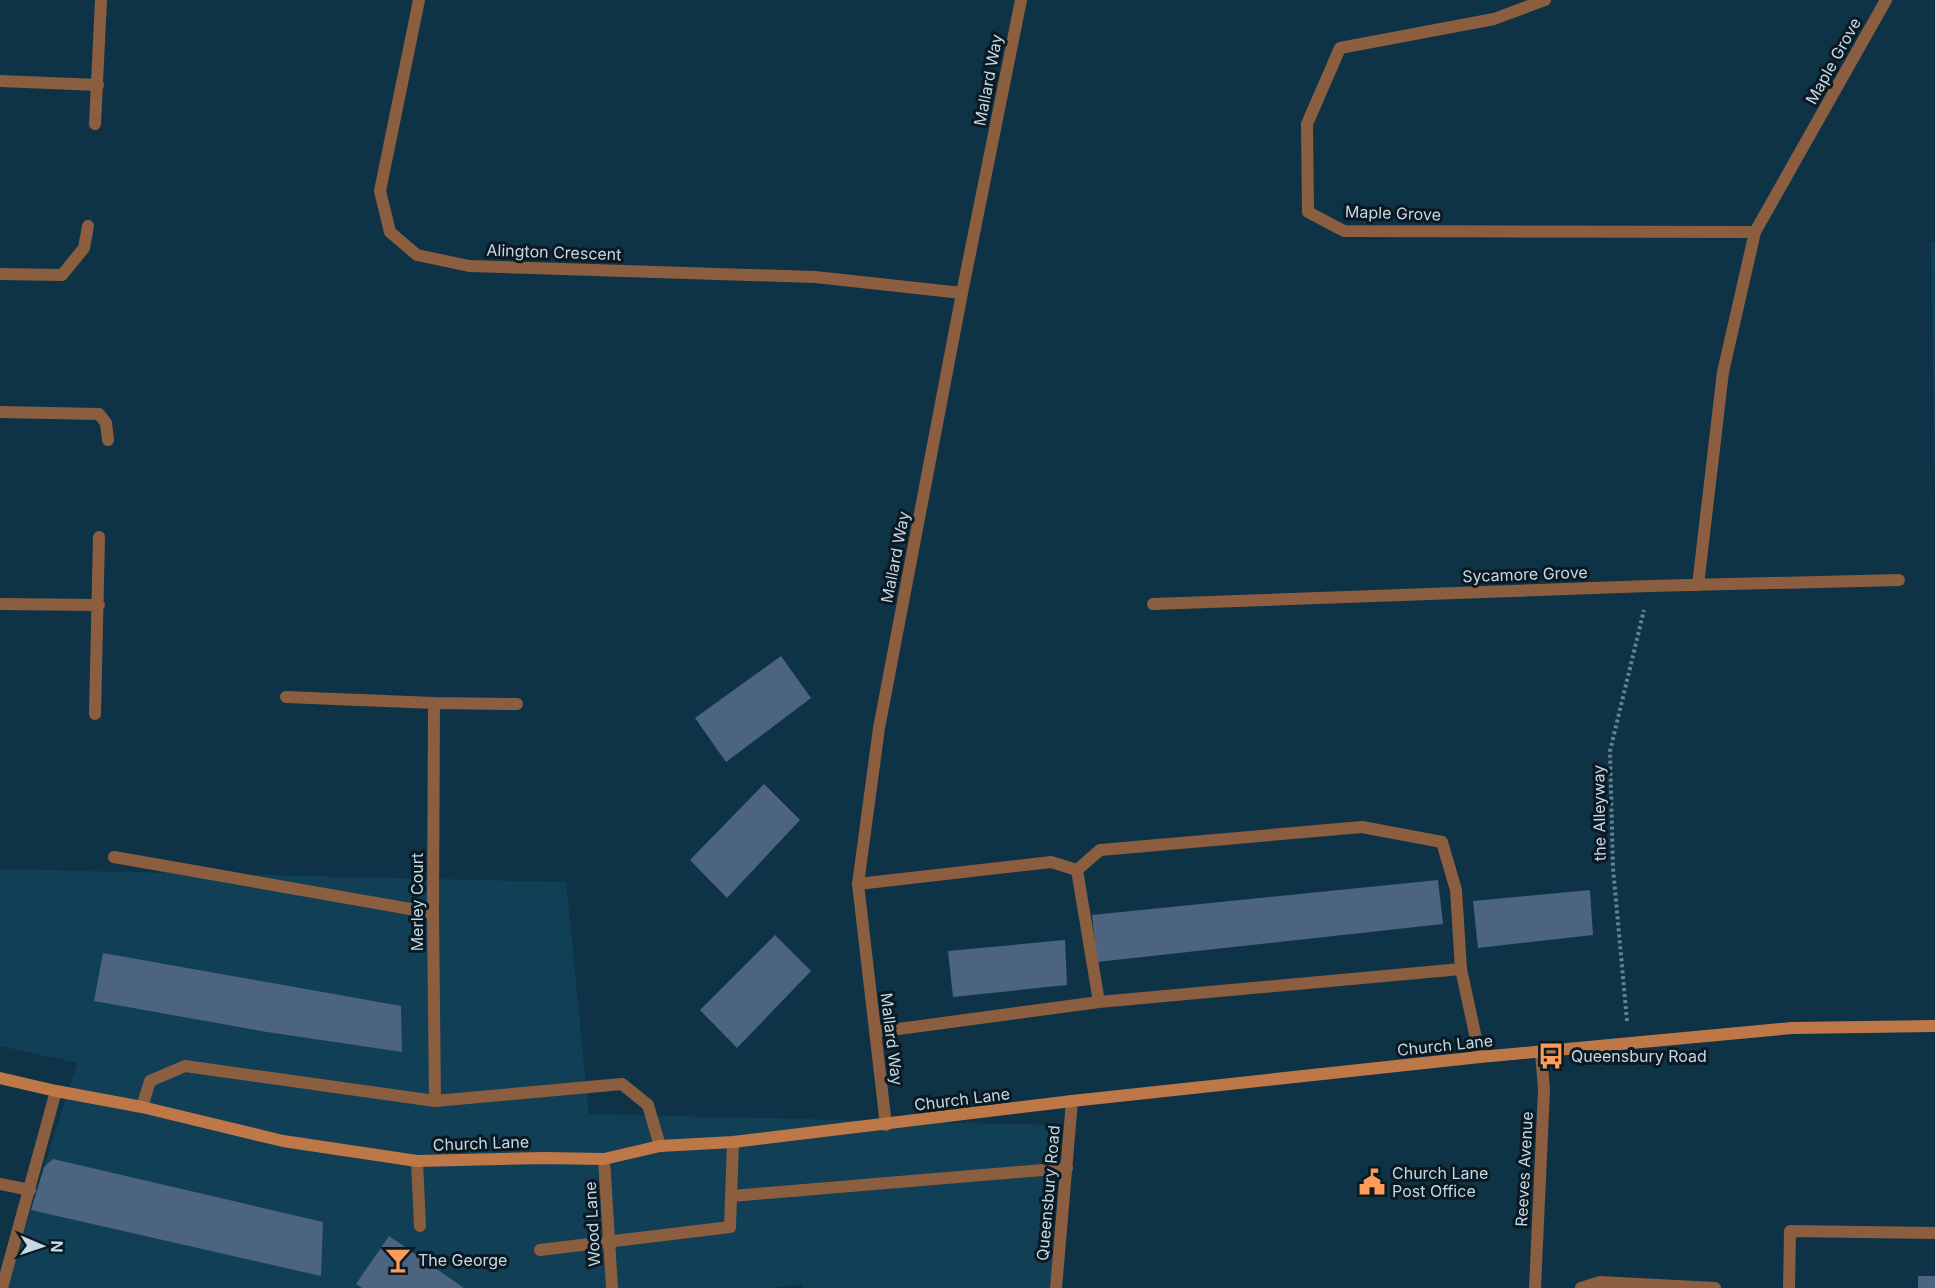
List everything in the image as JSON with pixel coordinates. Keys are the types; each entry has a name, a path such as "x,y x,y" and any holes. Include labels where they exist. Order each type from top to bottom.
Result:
{"main road":[{"name":"Church Lane","path":"0,1078 142,1107 282,1141 417,1161 604,1159 660,1146 733,1142 1072,1101 1629,1042 1792,1028 1935,1026"}],"street":[{"path":"95,124 101,0"},
{"name":"Alington Crescent","path":"419,0 380,191 390,232 417,255 469,266 815,277 962,293"},
{"name":"Mallard Way","path":"886,1125 858,884 879,728 962,293 1021,0"},
{"name":"Maple Grove","path":"1545,0 1494,19 1340,48 1307,124 1308,212 1344,231 1755,232"},
{"name":"Maple Grove","path":"1698,585 1723,372 1755,232 1886,0"},
{"path":"0,81 98,85"},
{"path":"0,274 62,275 84,248 88,226"},
{"path":"0,412 99,414 106,423 108,440"},
{"path":"95,714 99,537"},
{"name":"Sycamore Grove","path":"1153,604 1649,586 1899,580"},
{"path":"0,604 99,605"},
{"path":"286,697 517,704"},
{"name":"Merley Court","path":"434,703 435,1101"},
{"path":"1077,870 1100,850 1362,827 1442,843 1456,890 1461,969 1480,1058"},
{"path":"114,857 433,913"},
{"path":"858,884 1051,862 1077,870"},
{"path":"1077,870 1099,1002"},
{"path":"876,1032 1099,1002 1461,969"},
{"name":"Reeves Avenue","path":"1535,1288 1544,1090 1541,1052"},
{"path":"142,1107 150,1081 185,1066 435,1101 622,1084 648,1105 660,1146"},
{"path":"2,1288 56,1091"},
{"name":"Queensbury Road","path":"1056,1288 1072,1101"},
{"path":"540,1250 730,1227 733,1142"},
{"name":"Wood Lane","path":"604,1159 612,1288"},
{"path":"417,1161 420,1226"},
{"path":"732,1196 1066,1168"},
{"path":"0,1184 30,1190"},
{"path":"1789,1288 1790,1232 1935,1233"},
{"path":"1581,1288 1600,1282 1715,1288"}],"path":[{"name":"the Alleyway","path":"1629,1042 1612,868 1610,751 1649,586"}],"shaded area":[{"path":"1931,242 1935,242 1935,497"},
{"path":"0,869 566,882 589,1114 1053,1125 1052,1288 803,1288 802,1284 774,1288 6,1288 77,1063 0,1046"}],"building":[{"path":"781,656 811,698 726,762 695,718"},
{"path":"764,784 800,820 727,898 690,860"},
{"path":"1438,880 1443,924 1097,962 1092,915"},
{"path":"1590,890 1593,935 1478,948 1473,901"},
{"path":"775,935 811,971 737,1048 700,1010"},
{"path":"1065,940 1067,985 953,997 948,951"},
{"path":"103,953 401,1006 402,1052 267,1032 94,1001"},
{"path":"53,1159 323,1222 321,1276 31,1210 44,1167"},
{"name":"The George","path":"389,1236 464,1288 362,1288 356,1284"},
{"path":"1918,1276 1935,1276 1935,1288 1918,1288"}],"place":[{"name":"Queensbury Road","path":"1551,1056"},
{"name":"Church Lane Post Office","path":"1372,1182"},
{"name":"The George","path":"398,1260"}]}
